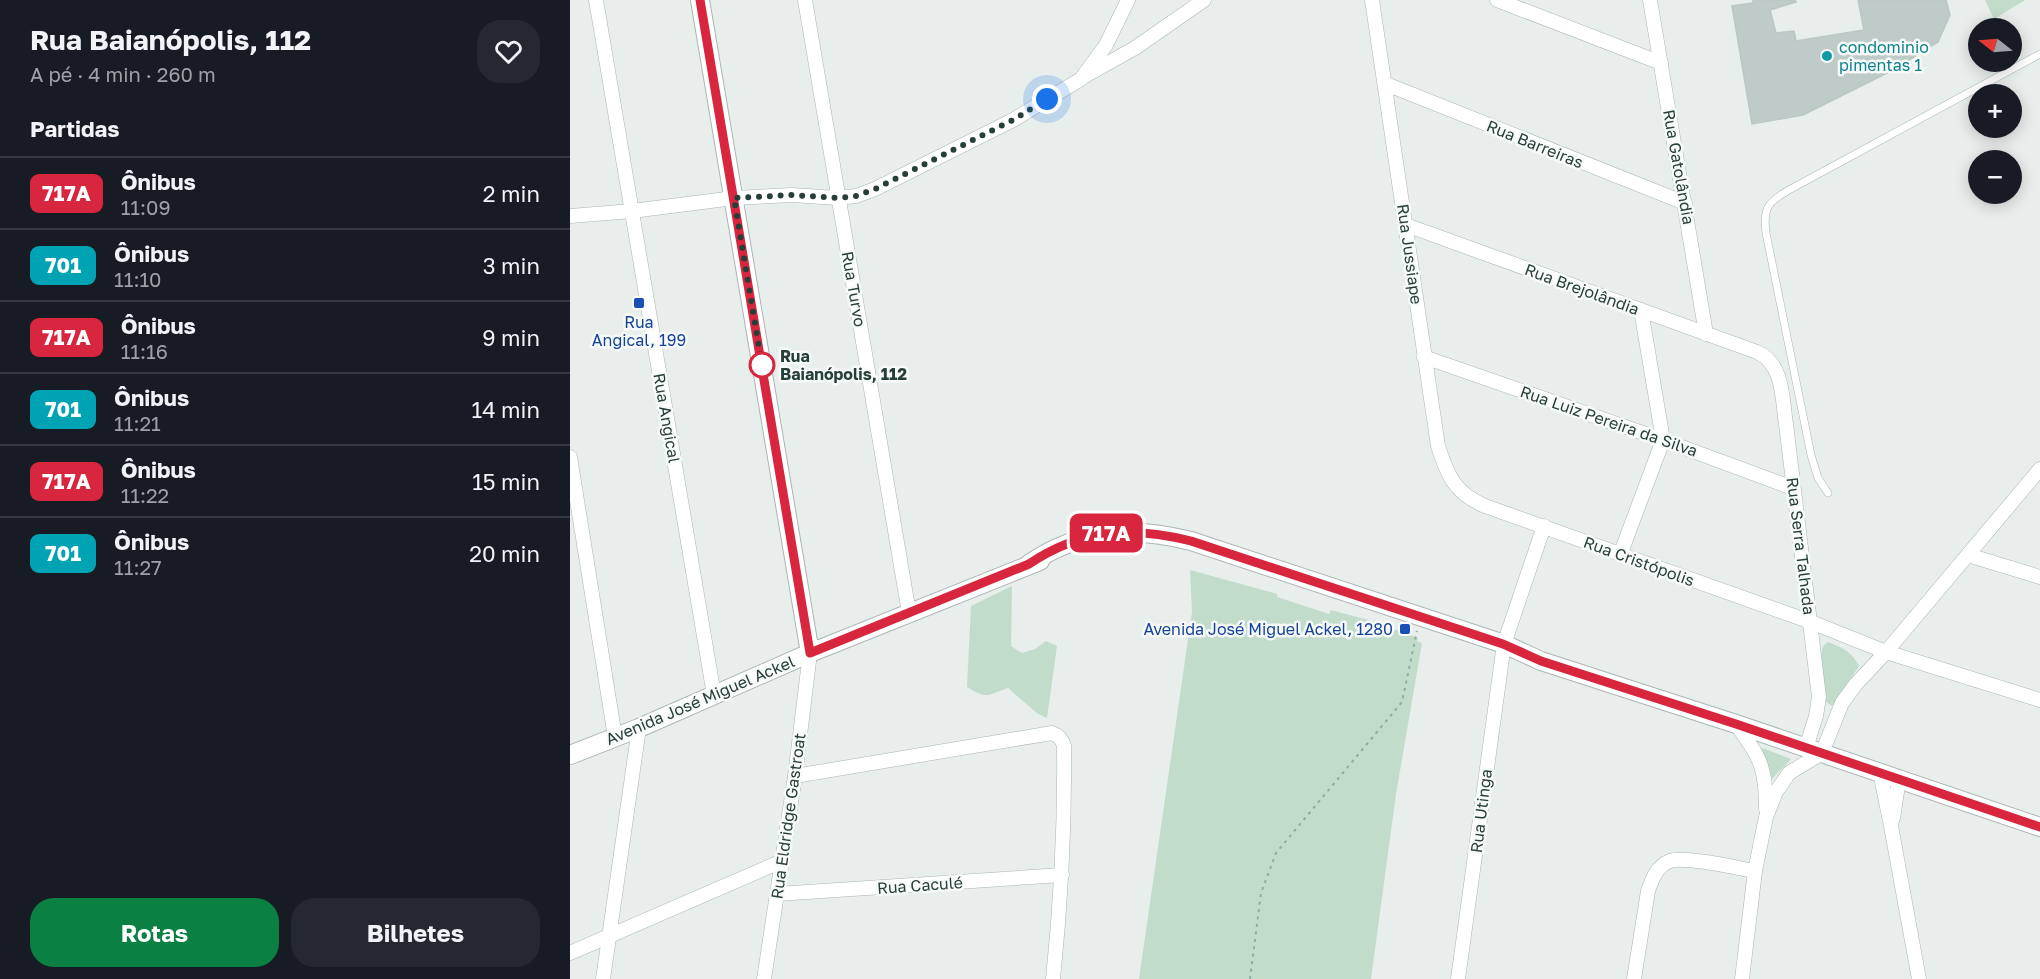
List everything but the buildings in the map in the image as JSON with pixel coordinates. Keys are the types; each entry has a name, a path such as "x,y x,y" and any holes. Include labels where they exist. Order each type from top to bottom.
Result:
{"street":[{"name":"Rua Angical","path":"596,0 714,695"},
{"path":"700,0 810,653"},
{"name":"Rua Turvo","path":"805,0 909,613"},
{"path":"1081,79 1106,45 1128,0"},
{"path":"570,216 734,198 792,195 838,198 856,196 875,189 1013,120 1129,52 1204,0"},
{"name":"Rua Jussiape","path":"1372,0 1424,357 1442,458 1456,488 1468,499"},
{"path":"1497,0 1661,63"},
{"name":"Rua Gatolândia","path":"1650,0 1706,334"},
{"path":"1111,34 1114,44 1129,52"},
{"name":"Rua Barreiras","path":"1386,84 1685,203"},
{"name":"Rua Brejolândia","path":"1406,225 1757,352"},
{"path":"1620,555 1664,440 1641,310"},
{"name":"Rua Serra Talhada","path":"1757,352 1770,361 1779,380 1811,622 1818,705 1814,750"},
{"name":"Rua Luiz Pereira da Silva","path":"1424,357 1664,440 1793,488"},
{"path":"570,457 615,737"},
{"path":"1742,979 1755,871 1766,817 1776,792 1789,773 1814,750 1856,684 1886,652 2040,469"},
{"name":"Rua Cristópolis","path":"1468,499 1811,622 1886,652 2040,700"},
{"name":"Rua Utinga","path":"1458,979 1503,648 1544,526"},
{"name":"Avenida José Miguel Ackel","path":"1029,564 1058,546 1090,536 1127,531 1162,534 1191,541 1541,661 2040,827"},
{"name":"Avenida José Miguel Ackel","path":"570,754 639,728 810,653 1029,564 1081,548 1108,544 1132,543 1160,546 1204,557 1418,625 1503,648"},
{"path":"1968,555 2040,577"},
{"name":"Rua Eldridge Gastroat","path":"764,979 795,776 810,653"},
{"path":"1818,705 1838,712"},
{"path":"1736,724 1756,753 1765,774 1766,817"},
{"path":"603,979 639,728"},
{"path":"795,776 1052,733 1062,739 1064,746 1062,875 1053,979"},
{"path":"1880,772 1919,979"},
{"path":"1891,826 1899,779"},
{"path":"1634,979 1648,891 1652,878 1659,868 1670,861 1683,860 1755,871"},
{"path":"570,953 782,861"},
{"name":"Rua Caculé","path":"777,894 1062,875"}],"lane":[{"path":"1828,493 1815,471 1811,455 1766,233 1764,219 1767,207 1775,198 1787,191 2040,54"}],"path":[{"path":"1250,979 1261,893 1276,854 1402,702 1418,625"}],"green space":[{"path":"1985,0 2025,0 1996,18 1994,18"},
{"path":"1190,570 1277,594 1277,597 1329,614 1331,610 1372,621 1418,638 1417,641 1422,643 1396,794 1371,979 1139,979 1192,612"},
{"path":"1012,586 1011,646 1022,653 1035,649 1046,641 1057,646 1047,718 1038,714 1008,688 984,695 967,687 971,606"},
{"path":"1828,642 1846,651 1859,666 1832,706 1825,701 1822,659 1823,647"},
{"path":"1763,748 1791,759 1772,779 1760,750"}],"bus line":[{"name":"717A","path":"700,0 810,653 1029,564 1058,546 1108,533 1127,531 1162,534 1191,541 1518,649 1541,661 2040,827"}],"place":[{"name":"condominio pimentas 1","path":"1827,56"},
{"name":"Rua Angical, 199","path":"639,303"},
{"name":"Rua Baianópolis, 112","path":"762,365"},
{"name":"Avenida José Miguel Ackel, 1280","path":"1405,629"}],"route":[{"path":"762,365 734,198 792,195 838,198 856,196 875,189 1013,120 1047,99"}]}
